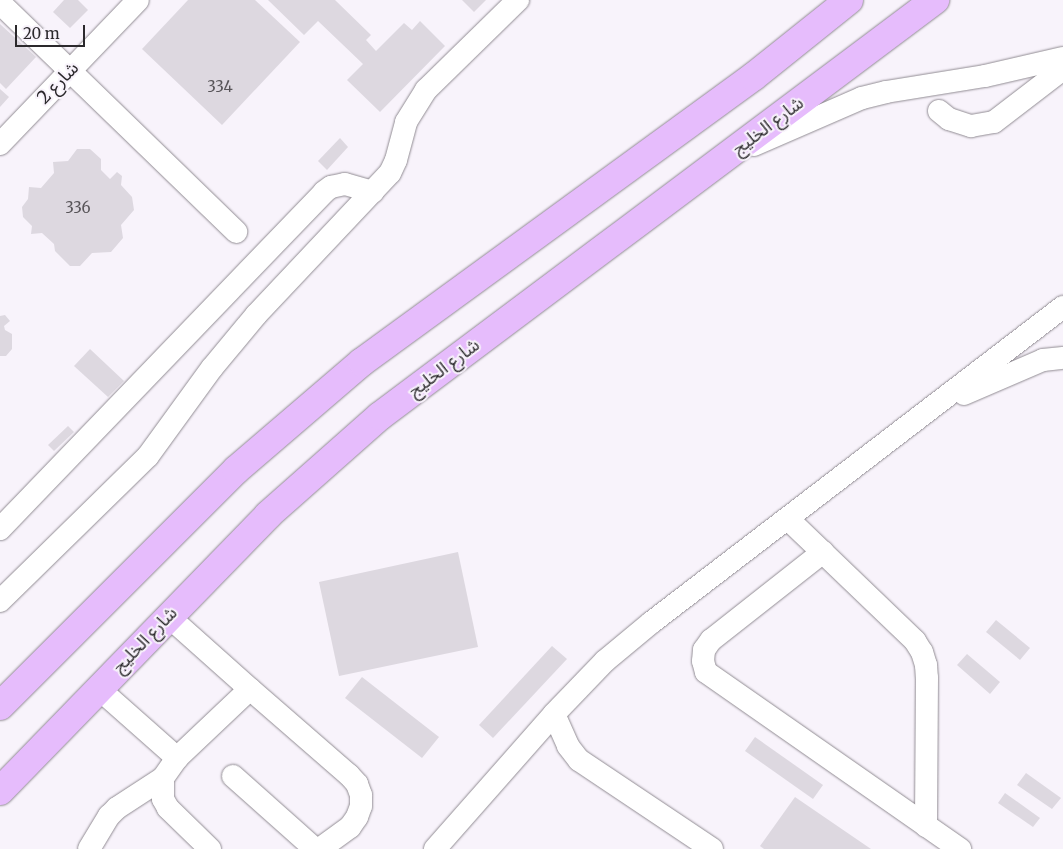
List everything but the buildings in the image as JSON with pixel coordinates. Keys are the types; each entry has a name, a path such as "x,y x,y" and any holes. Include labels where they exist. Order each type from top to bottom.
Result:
{"main road":[{"path":"753,77 818,0"},
{"path":"0,706 227,479 362,362 753,77 849,0"},
{"name":"شارع الخليج","path":"0,791 168,616 268,516 380,416 732,154 934,0"}],"street":[{"name":"شارع 2","path":"0,144 138,0"},
{"path":"0,601 148,456 212,368 256,315 373,192 393,168 406,122 420,98 518,0"},
{"path":"0,3 236,232"},
{"path":"732,154 870,96 912,86 985,76 1063,58"},
{"path":"939,111 949,119 971,126 994,122 1063,68"},
{"path":"0,529 331,187 345,184 373,192"},
{"path":"230,290 256,315"},
{"path":"435,849 554,714 605,661 652,622 1063,307"},
{"path":"928,411 1024,367 1043,360 1063,358"},
{"path":"788,518 915,640 922,652 927,678 926,826"},
{"path":"823,552 712,640 704,650 703,661 706,672 960,849"},
{"path":"168,616 349,774 356,784 361,795 361,806 357,817 350,827 320,849"},
{"path":"98,688 177,758"},
{"path":"89,849 109,816 117,808 163,778 177,758 250,689"},
{"path":"554,714 564,738 579,760 712,849"},
{"path":"233,776 315,849"},
{"path":"163,778 162,794 168,808 201,846"}]}
